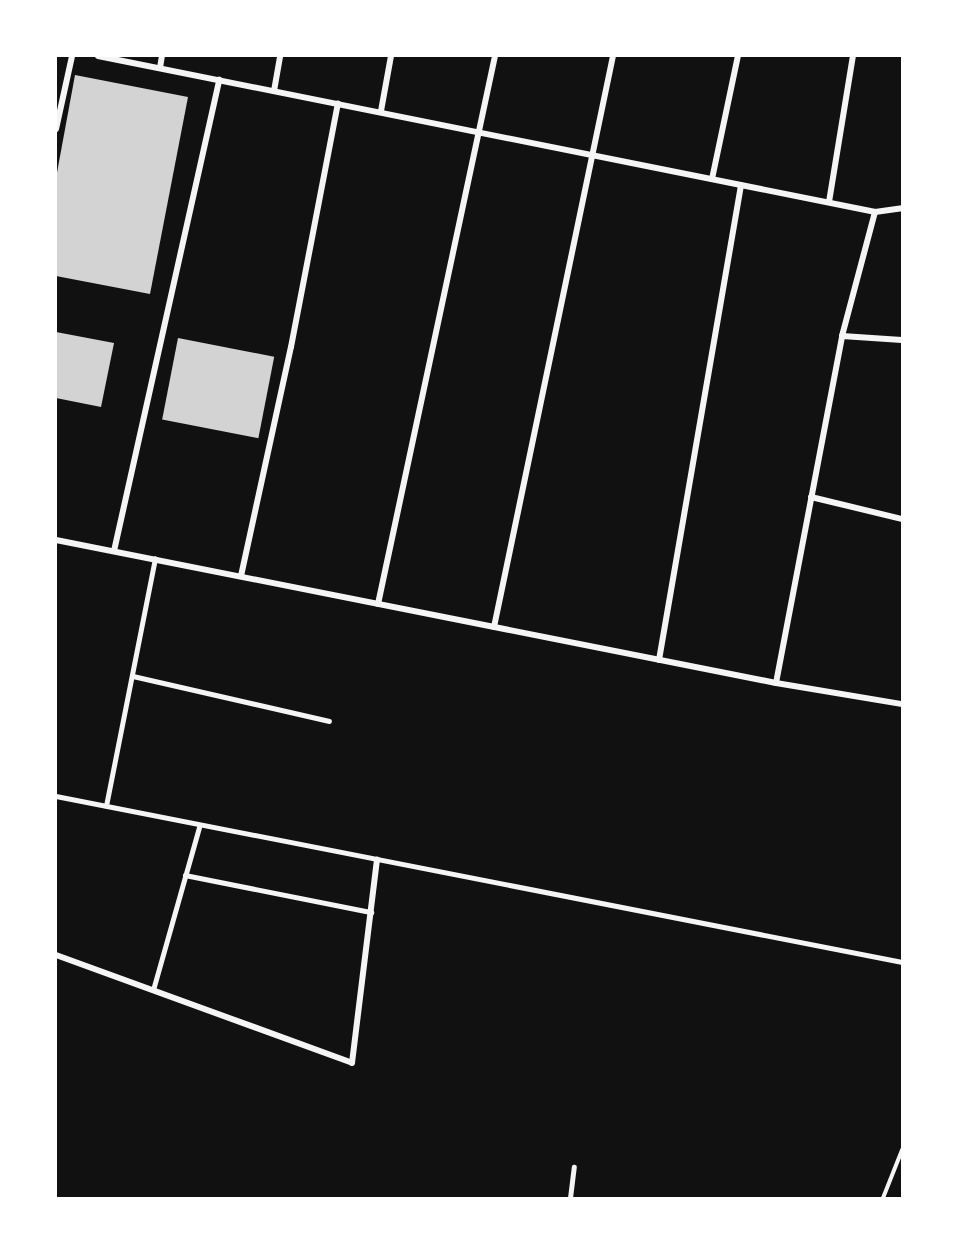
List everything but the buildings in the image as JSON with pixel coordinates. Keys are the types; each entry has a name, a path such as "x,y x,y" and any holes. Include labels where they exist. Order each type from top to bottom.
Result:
{"street":[{"path":"56,129 72,56"},
{"path":"98,56 875,212 903,208"},
{"path":"160,68 162,56"},
{"path":"274,91 280,56"},
{"path":"381,111 391,56"},
{"path":"378,604 477,131 495,56"},
{"path":"494,627 613,56"},
{"path":"712,178 738,56"},
{"path":"829,202 853,56"},
{"path":"114,551 219,80"},
{"path":"241,576 291,347 338,103"},
{"path":"659,660 741,185"},
{"path":"776,683 842,336 875,212"},
{"path":"842,336 903,340"},
{"path":"811,497 903,519"},
{"path":"56,540 776,683 902,702"},
{"path":"56,955 352,1063 377,860"}],"lane":[{"path":"106,806 155,559"},
{"path":"133,676 329,721"},
{"path":"56,796 199,827 903,962"},
{"path":"153,990 199,827"},
{"path":"185,875 371,912"},
{"path":"570,1198 574,1167"}],"path":[{"path":"884,1198 903,1150"}]}
